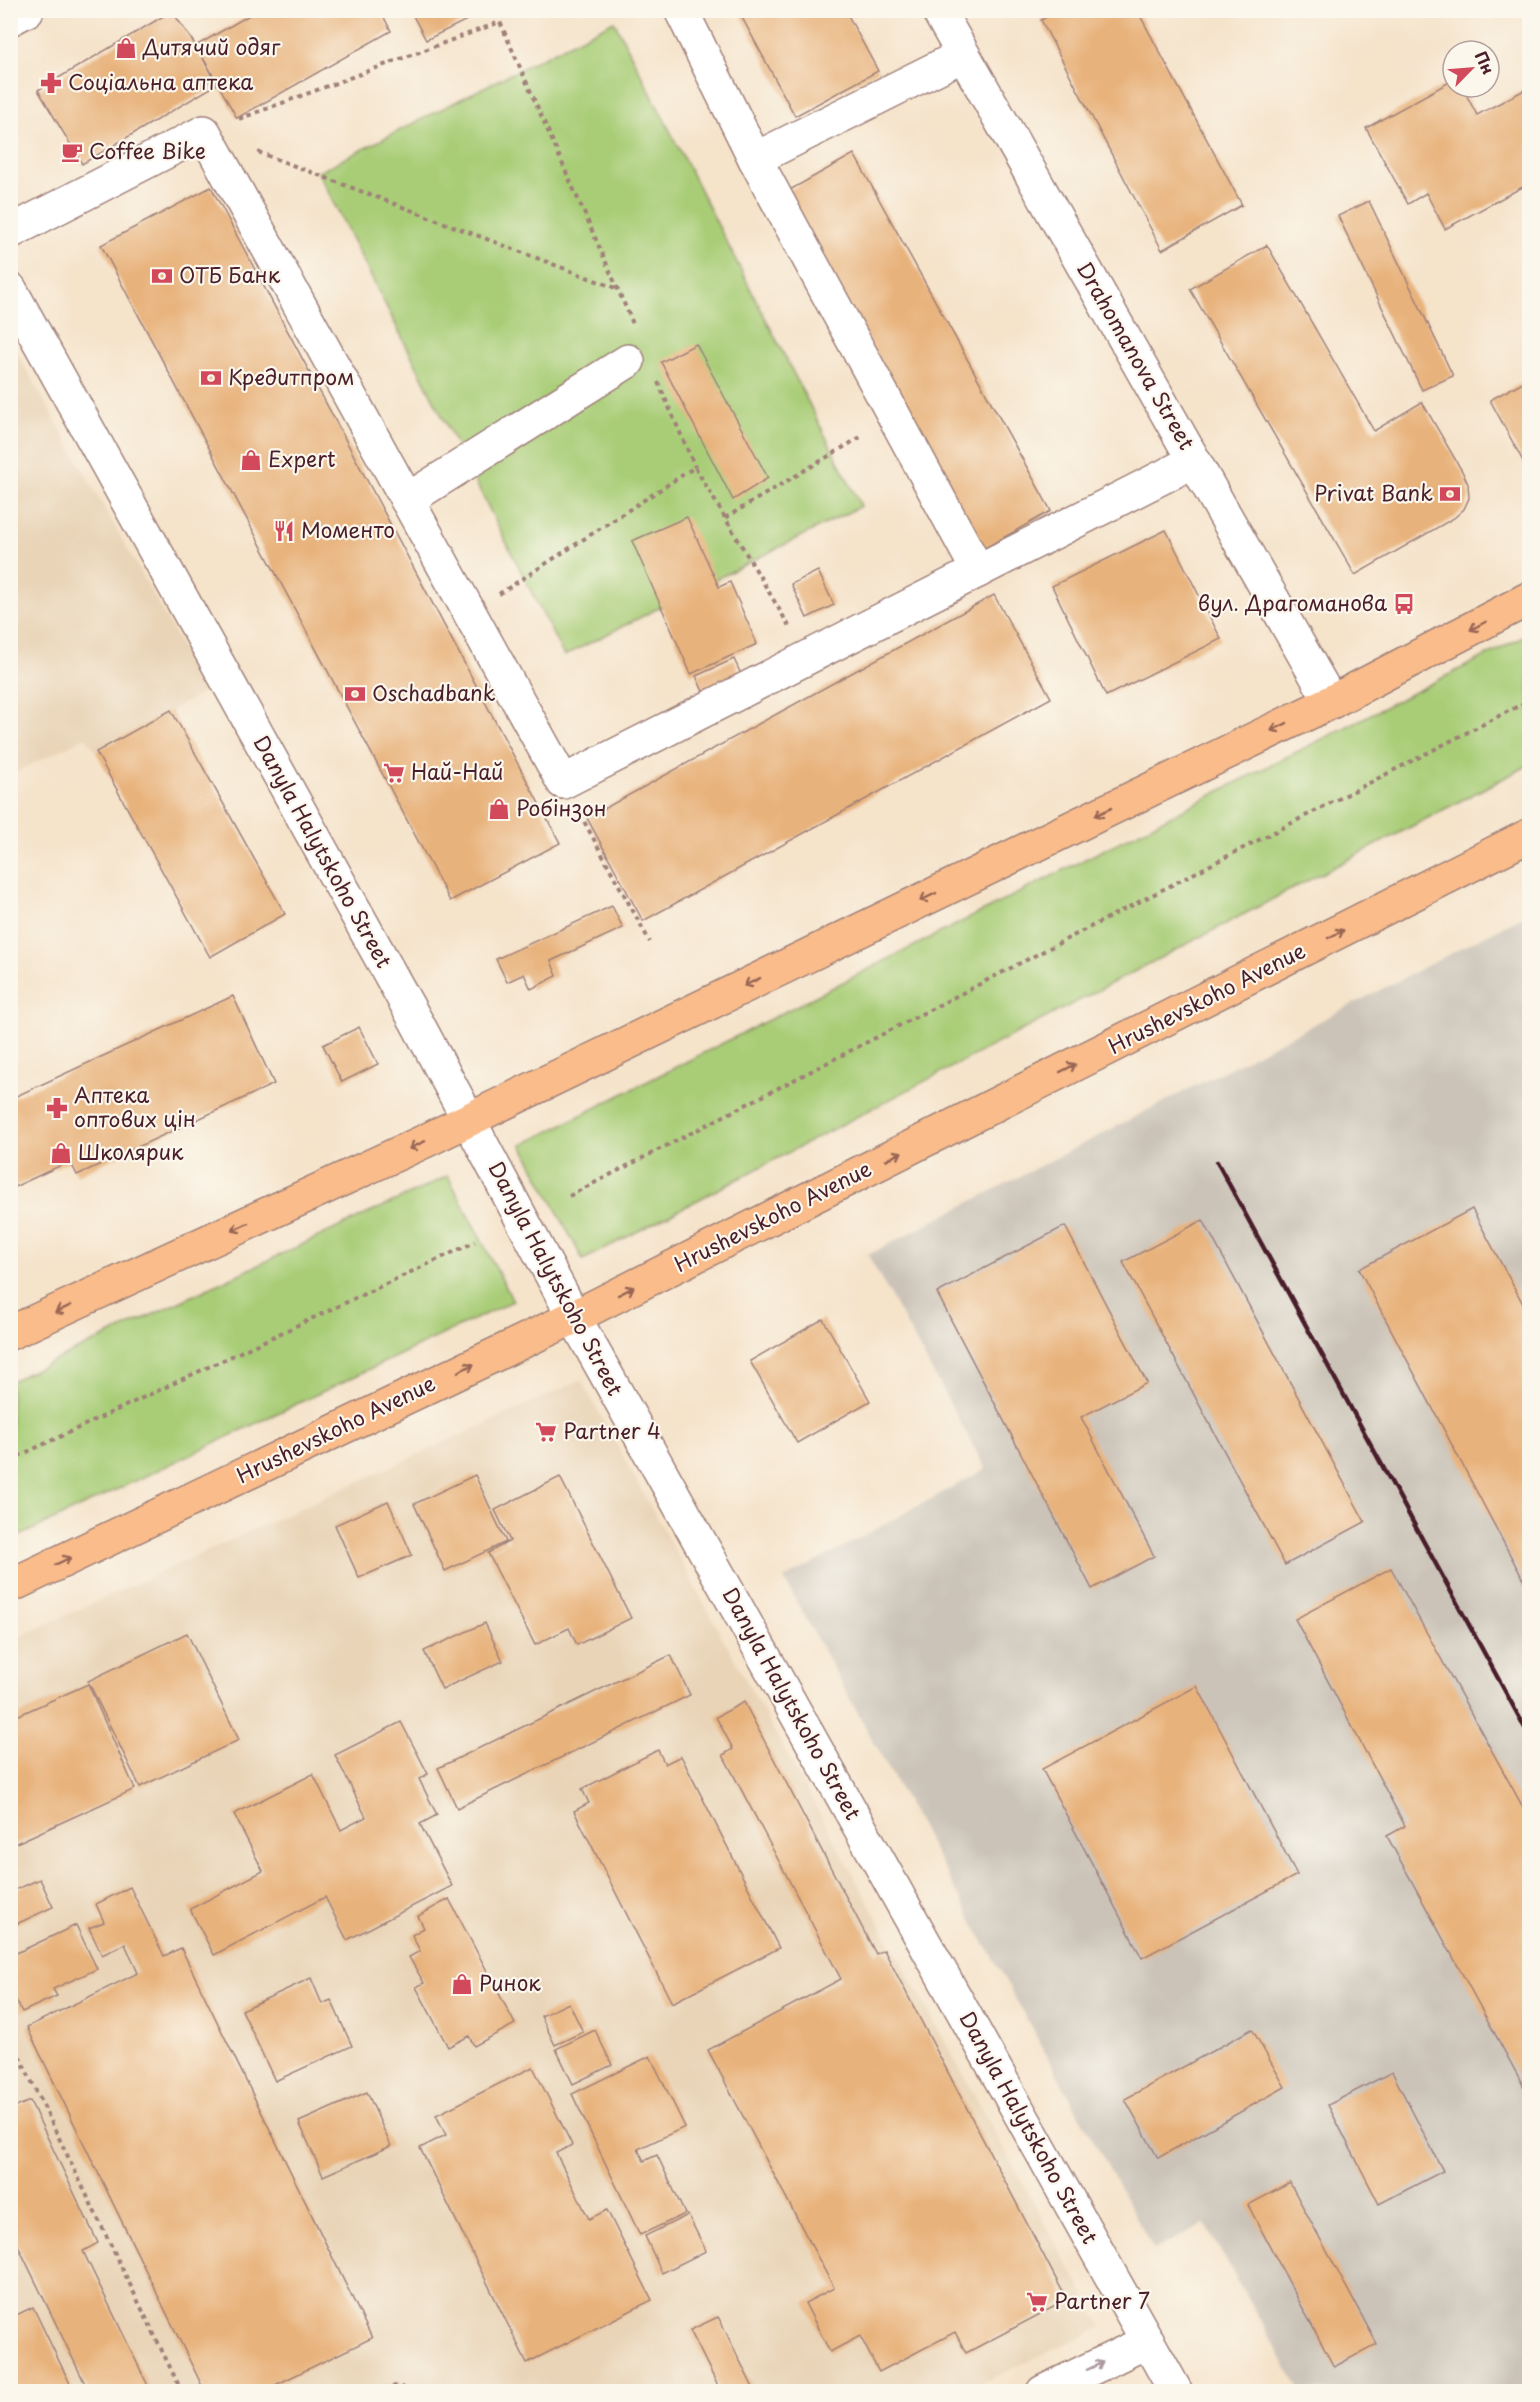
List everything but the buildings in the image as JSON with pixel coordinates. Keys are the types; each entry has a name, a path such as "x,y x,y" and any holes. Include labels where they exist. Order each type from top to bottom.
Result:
{"main road":[{"path":"10,1333 469,1119 1331,702 1530,598"},
{"name":"Hrushevskoho Avenue","path":"10,1586 574,1317 1530,835"}],"street":[{"path":"10,19 27,10"},
{"path":"681,10 756,159 978,571"},
{"name":"Drahomanova Street","path":"938,10 1331,702"},
{"path":"756,159 963,55"},
{"path":"10,231 204,132 563,782 1194,461"},
{"name":"Danyla Halytskoho Street","path":"10,289 469,1119 574,1317 1176,2391"},
{"path":"407,500 639,355"},
{"path":"1043,2391 1148,2341"}],"path":[{"path":"204,132 500,22 618,289 639,355 695,467 808,657"},
{"path":"204,132 618,289"},
{"path":"725,518 895,416"},
{"path":"470,613 695,467"},
{"path":"569,1196 1530,700"},
{"path":"563,782 650,942"},
{"path":"10,1460 475,1242"},
{"path":"10,2042 13,2043 182,2391"},
{"path":"375,2391 399,2385 407,2391"}],"shaded area":[{"path":"10,340 169,623 204,692 96,752 86,737 11,775"},
{"path":"1529,913 1529,2391 1300,2391 1205,2223 1154,2250 784,1579 986,1469 868,1255"},
{"name":"Ринок","path":"581,1380 1102,2327 965,2391 11,2391 10,1641"}],"green space":[{"path":"614,21 861,506 564,656 318,172"},
{"path":"1529,634 1529,765 583,1260 522,1145"},
{"path":"448,1176 513,1301 11,1540 11,1381"}],"railway":[{"path":"1217,1162 1530,1737"}],"place":[{"name":"Дитячий одяг","path":"126,48"},
{"name":"Соціальна аптека","path":"51,83"},
{"name":"Coffee Bike","path":"72,152"},
{"name":"ОТБ Банк","path":"162,276"},
{"name":"Кредитпром","path":"211,378"},
{"name":"Expert","path":"251,460"},
{"name":"Privat Bank","path":"1450,494"},
{"name":"Моменто","path":"284,531"},
{"name":"вул. Драгоманова","path":"1404,604"},
{"name":"Oschadbank","path":"355,694"},
{"name":"Най-Най","path":"394,773"},
{"name":"Робінзон","path":"499,809"},
{"name":"Аптека оптових цін","path":"57,1108"},
{"name":"Школярик","path":"61,1153"},
{"name":"Partner 4","path":"546,1432"},
{"name":"Ринок","path":"462,1984"},
{"name":"Partner 7","path":"1037,2302"}]}
